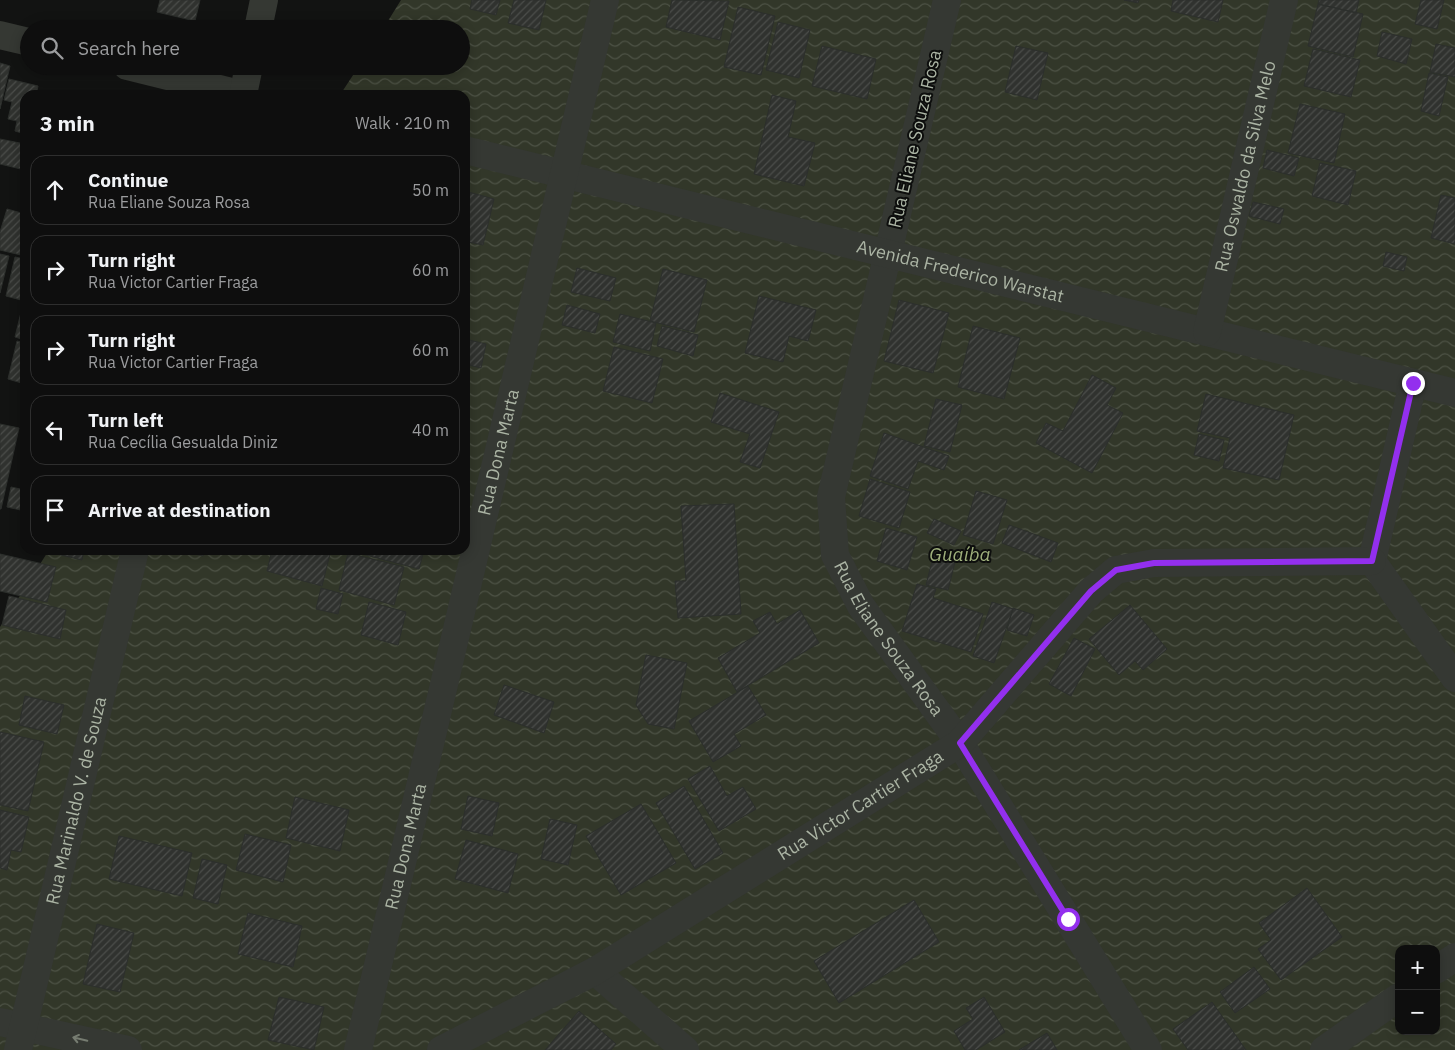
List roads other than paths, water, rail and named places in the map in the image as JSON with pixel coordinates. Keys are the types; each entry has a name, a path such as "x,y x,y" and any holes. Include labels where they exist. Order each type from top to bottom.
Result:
{"street":[{"path":"260,20 264,0"},
{"name":"Rua Dona Marta","path":"358,1050 605,0"},
{"name":"Rua Eliane Souza Rosa","path":"947,0 831,497 834,555 862,606 960,743 1148,1050"},
{"name":"Rua Oswaldo da Silva Melo","path":"1208,332 1284,0"},
{"path":"0,35 20,40"},
{"path":"163,75 223,90"},
{"path":"244,90 247,75"},
{"name":"Avenida Frederico Warstat","path":"470,151 1455,393"},
{"path":"1413,383 1372,561 1455,678"},
{"name":"Rua Marinaldo V. de Souza","path":"13,1033 134,555"},
{"name":"Rua Victor Cartier Fraga","path":"441,1050 596,970 960,743 1091,591 1116,570 1154,563 1372,561"},
{"path":"1440,967 1455,957"},
{"path":"596,970 685,1050"},
{"path":"1324,1050 1395,1000"},
{"path":"13,1033 128,1050"}],"water":[{"name":"Guaíba","path":"401,0 1455,0 1455,1050 0,1050 0,627 46,555 470,555 470,90 343,90 353,75 470,75 470,20 389,20"}]}
